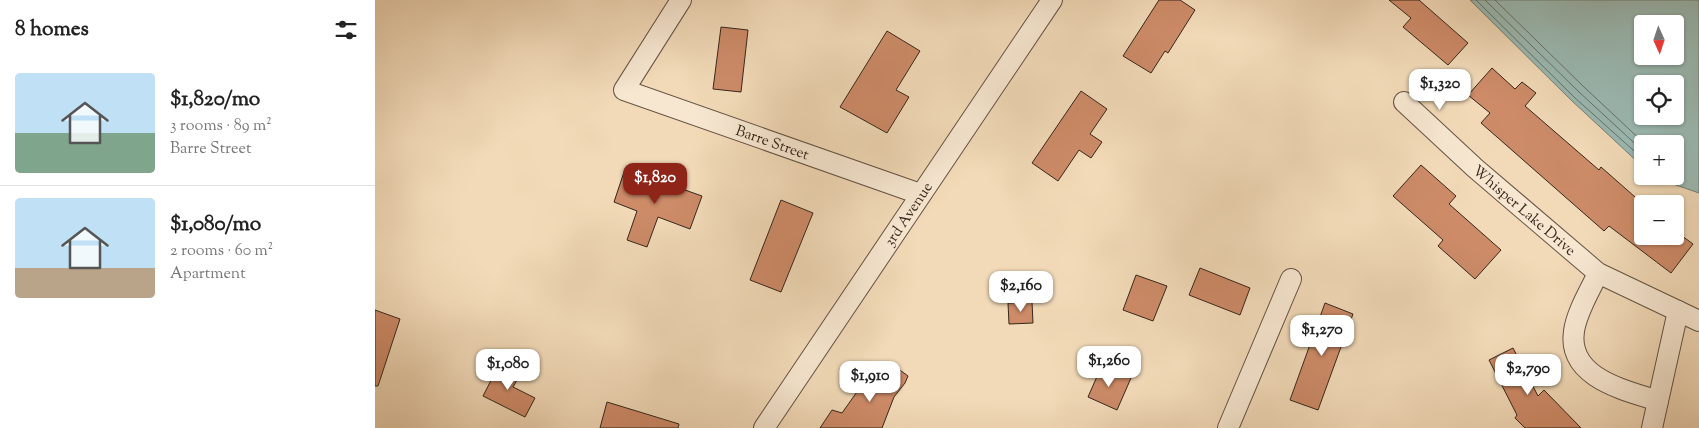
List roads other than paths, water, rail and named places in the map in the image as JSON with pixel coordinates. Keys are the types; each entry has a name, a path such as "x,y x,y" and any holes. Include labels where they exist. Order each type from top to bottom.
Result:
{"street":[{"name":"Barre Street","path":"681,0 624,90 920,194"},
{"name":"3rd Avenue","path":"764,428 1051,0"},
{"name":"Whisper Lake Drive","path":"1404,102 1475,168 1598,274 1699,321"},
{"path":"1598,274 1574,330 1573,345 1579,358 1586,369 1606,384 1658,401"},
{"path":"1228,428 1291,279"},
{"path":"1652,428 1678,311"}],"water":[{"path":"1470,0 1699,0 1699,193 1676,185 1684,185 1684,135 1634,135 1634,159 1571,100"}]}
